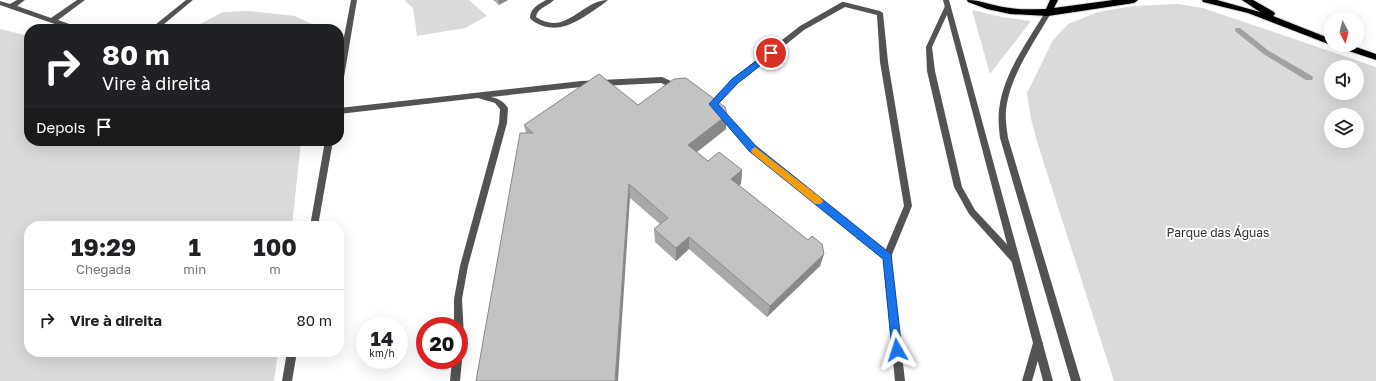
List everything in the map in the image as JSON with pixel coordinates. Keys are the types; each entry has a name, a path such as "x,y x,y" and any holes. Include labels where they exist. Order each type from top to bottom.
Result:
{"main road":[{"path":"971,0 986,7 1019,12 1048,12 1134,0"},
{"path":"1048,12 1054,0"},
{"path":"1206,0 1250,11 1324,39"},
{"path":"1246,0 1303,31"},
{"path":"1359,52 1376,58"}],"street":[{"path":"12,6 22,0"},
{"path":"52,21 82,0"},
{"path":"159,24 190,0"},
{"path":"344,55 354,0"},
{"path":"551,0 537,8 533,13 533,18 536,21 544,24 562,25 605,0"},
{"path":"0,3 61,24"},
{"path":"947,3 1048,381"},
{"path":"947,3 930,47 931,71 958,187 972,212 1015,259"},
{"path":"887,257 752,148 709,102 802,28 844,4 880,13 884,62 908,206 887,257 900,381"},
{"path":"1048,12 1008,84 1002,117 1004,138 1076,381"},
{"path":"344,110 581,84 662,80 684,90"},
{"path":"458,317 458,299 464,266 503,123 504,108 496,101 476,95"},
{"path":"315,221 328,146"},
{"path":"1027,381 1038,343"},
{"path":"287,381 291,357"},
{"path":"455,381 456,369"}],"green space":[{"path":"469,0 487,16 465,28 417,36 413,8 405,1"},
{"name":"Parque das Águas","path":"1178,4 1203,8 1324,49 1324,52 1332,52 1355,60 1324,60 1324,100 1364,100 1364,63 1376,67 1376,381 1114,381 1038,145 1031,119 1027,93 1053,40 1068,24 1098,12 1133,6"},
{"path":"972,10 1002,17 1031,21 990,74"},
{"path":"249,11 295,16 312,24 200,24 223,12"},
{"path":"0,29 24,35 24,146 300,146 293,221 24,221 24,357 277,357 274,381 0,381"}],"building":[{"path":"599,74 638,105 674,79 686,78 725,107 727,115 688,145 708,161 719,152 742,170 731,179 808,240 812,236 822,244 824,254 770,306 689,237 676,248 654,229 668,218 629,184 615,381 476,381 520,133 533,133 524,125"}],"waterway":[{"path":"1238,30 1267,53 1309,78"}],"slow traffic":[{"path":"755,150 818,201"}],"route":[{"path":"771,53 735,81 713,104 752,148 887,257 897,350"}]}
